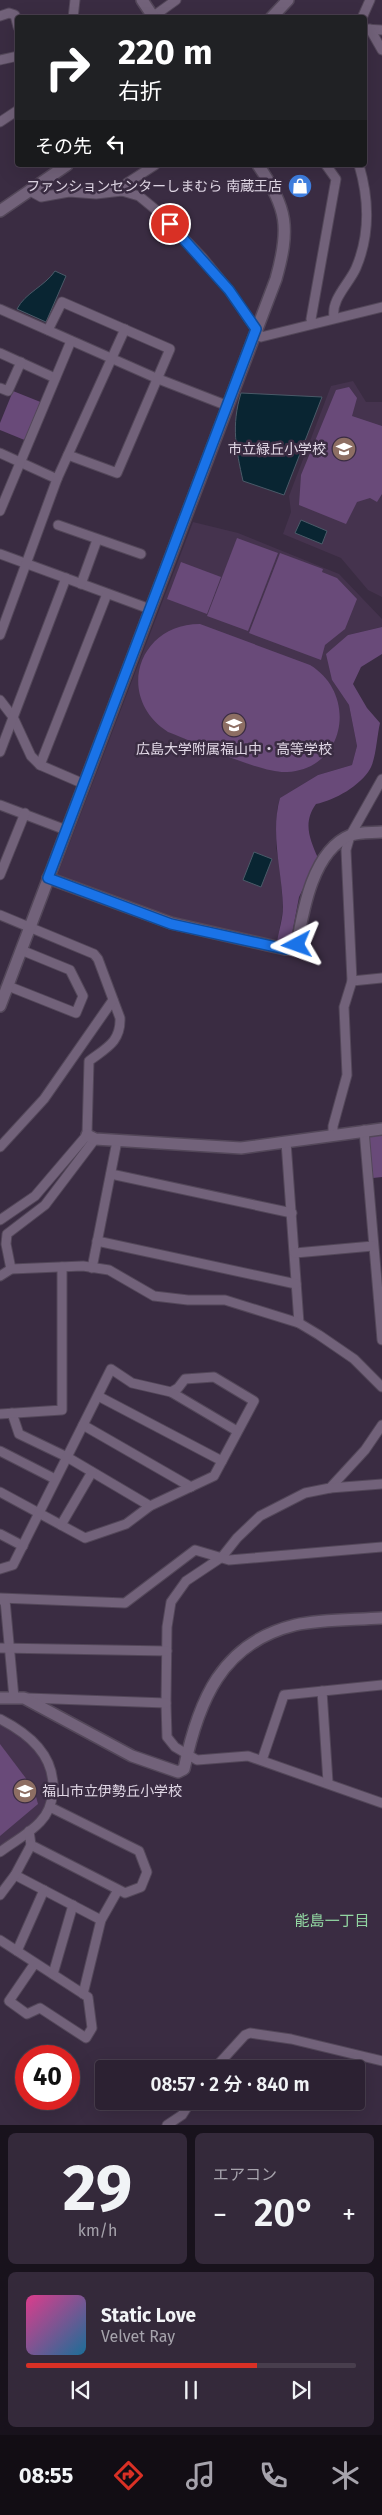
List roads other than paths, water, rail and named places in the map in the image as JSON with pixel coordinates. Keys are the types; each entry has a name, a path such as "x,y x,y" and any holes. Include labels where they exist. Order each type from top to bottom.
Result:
{"street":[{"path":"73,15 75,0"},
{"path":"142,0 152,15"},
{"path":"156,15 176,0"},
{"path":"273,15 288,0"},
{"path":"363,15 370,0"},
{"path":"0,16 9,13 15,16"},
{"path":"368,29 382,30"},
{"path":"368,29 382,50"},
{"path":"0,60 15,57"},
{"path":"0,122 15,112"},
{"path":"0,211 64,167"},
{"path":"122,191 128,183 152,167"},
{"path":"0,1006 276,279 285,246 284,220 274,189 259,167"},
{"path":"313,324 311,319 336,178 328,167"},
{"path":"334,317 334,307 361,255 366,223 367,197 360,167"},
{"path":"30,191 41,197 69,192 96,194 122,191 138,196 170,224 229,290 263,337 334,317 382,307"},
{"path":"48,330 62,302 170,349 117,473 68,455"},
{"path":"0,309 156,378 228,406"},
{"path":"0,635 57,479 125,329"},
{"path":"0,512 71,341"},
{"path":"0,354 55,378"},
{"path":"0,388 8,391 21,362"},
{"path":"0,453 57,479"},
{"path":"58,525 140,554"},
{"path":"81,584 97,540"},
{"path":"0,554 150,609"},
{"path":"0,752 66,578"},
{"path":"40,765 108,594"},
{"path":"0,700 13,717 31,756 40,765 84,784"},
{"path":"333,1134 333,1126 347,1075 344,1007 352,981 346,850 350,836 382,779"},
{"path":"0,804 66,830"},
{"path":"0,875 25,813"},
{"path":"48,878 171,924 292,949 297,945 305,904 318,868 342,841 350,836 382,832"},
{"path":"0,915 94,954 120,1018 119,1034 109,1046 89,1061 91,1137 44,1204 10,1230 6,1244 11,1268"},
{"path":"8,986 76,1013 83,996 70,970 21,950"},
{"path":"352,981 382,978"},
{"path":"0,1148 44,1099 113,1000"},
{"path":"91,1137 117,1141 241,1148 333,1134 382,1129"},
{"path":"364,1130 373,1246 380,1288 382,1340"},
{"path":"0,1220 35,1196 91,1137"},
{"path":"92,1268 117,1141"},
{"path":"286,1142 296,1252 299,1324"},
{"path":"110,1174 292,1213"},
{"path":"97,1241 296,1284"},
{"path":"296,1252 373,1246"},
{"path":"0,1414 62,1410 62,1267"},
{"path":"0,1276 11,1268 92,1268 109,1270 154,1296 188,1300 225,1300 299,1324 338,1347 382,1388"},
{"path":"0,1569 13,1565 111,1369 132,1383 171,1392 237,1431"},
{"path":"0,1492 85,1538 126,1524 150,1506 214,1476 254,1401 214,1377 185,1379 178,1388 171,1392"},
{"path":"98,1396 222,1461"},
{"path":"12,1413 19,1434 67,1458 150,1506"},
{"path":"83,1425 191,1487"},
{"path":"330,1488 365,1450 382,1425"},
{"path":"0,1451 55,1479"},
{"path":"61,1525 92,1472"},
{"path":"382,1484 330,1488 305,1494 260,1516 237,1538 222,1557 186,1581 171,1602 167,1627 166,1703 167,1737 175,1747 197,1760 206,1761 235,1756 262,1760 328,1782 382,1803"},
{"path":"0,1534 23,1546"},
{"path":"19,1698 2,1599 125,1603 195,1550 229,1560 382,1547"},
{"path":"19,1698 132,1756 178,1772 184,1770 187,1755 205,1702 217,1677 236,1654 260,1638 297,1625 382,1618"},
{"path":"0,1648 167,1651"},
{"path":"262,1760 284,1695 382,1685"},
{"path":"322,1691 328,1782"},
{"path":"0,1698 166,1703"},
{"path":"0,1719 30,1738 42,1750 49,1764 53,1781 50,1807 41,1821 0,1852"},
{"path":"31,1845 125,1894 141,1887 147,1872 138,1851 50,1807"},
{"path":"0,1895 31,1845 29,1831"},
{"path":"14,1875 101,1920"},
{"path":"17,1951 44,1890"},
{"path":"83,1994 101,1920 118,1890"},
{"path":"53,1974 73,1906"},
{"path":"0,1940 88,1997 92,2028 86,2038 40,2008 27,2014 9,2001 35,1963"},
{"path":"222,2060 245,2035 250,2033 291,2039 382,2061"},
{"path":"167,2125 182,2115 185,2110"}],"water":[{"path":"55,271 66,276 46,322 17,309 25,298"},
{"path":"241,393 322,397 284,495 243,481 238,458 235,427"},
{"path":"301,520 327,531 322,544 295,533"},
{"path":"254,852 272,859 261,887 243,880"}],"place":[{"name":"ファンションセンターしまむら 南蔵王店","path":"300,186"},
{"name":"市立緑丘小学校","path":"344,449"},
{"name":"広島大学附属福山中・高等学校","path":"234,725"},
{"name":"福山市立伊勢丘小学校","path":"25,1791"}],"district":[{"name":"能島一丁目","path":"332,1921"}]}
